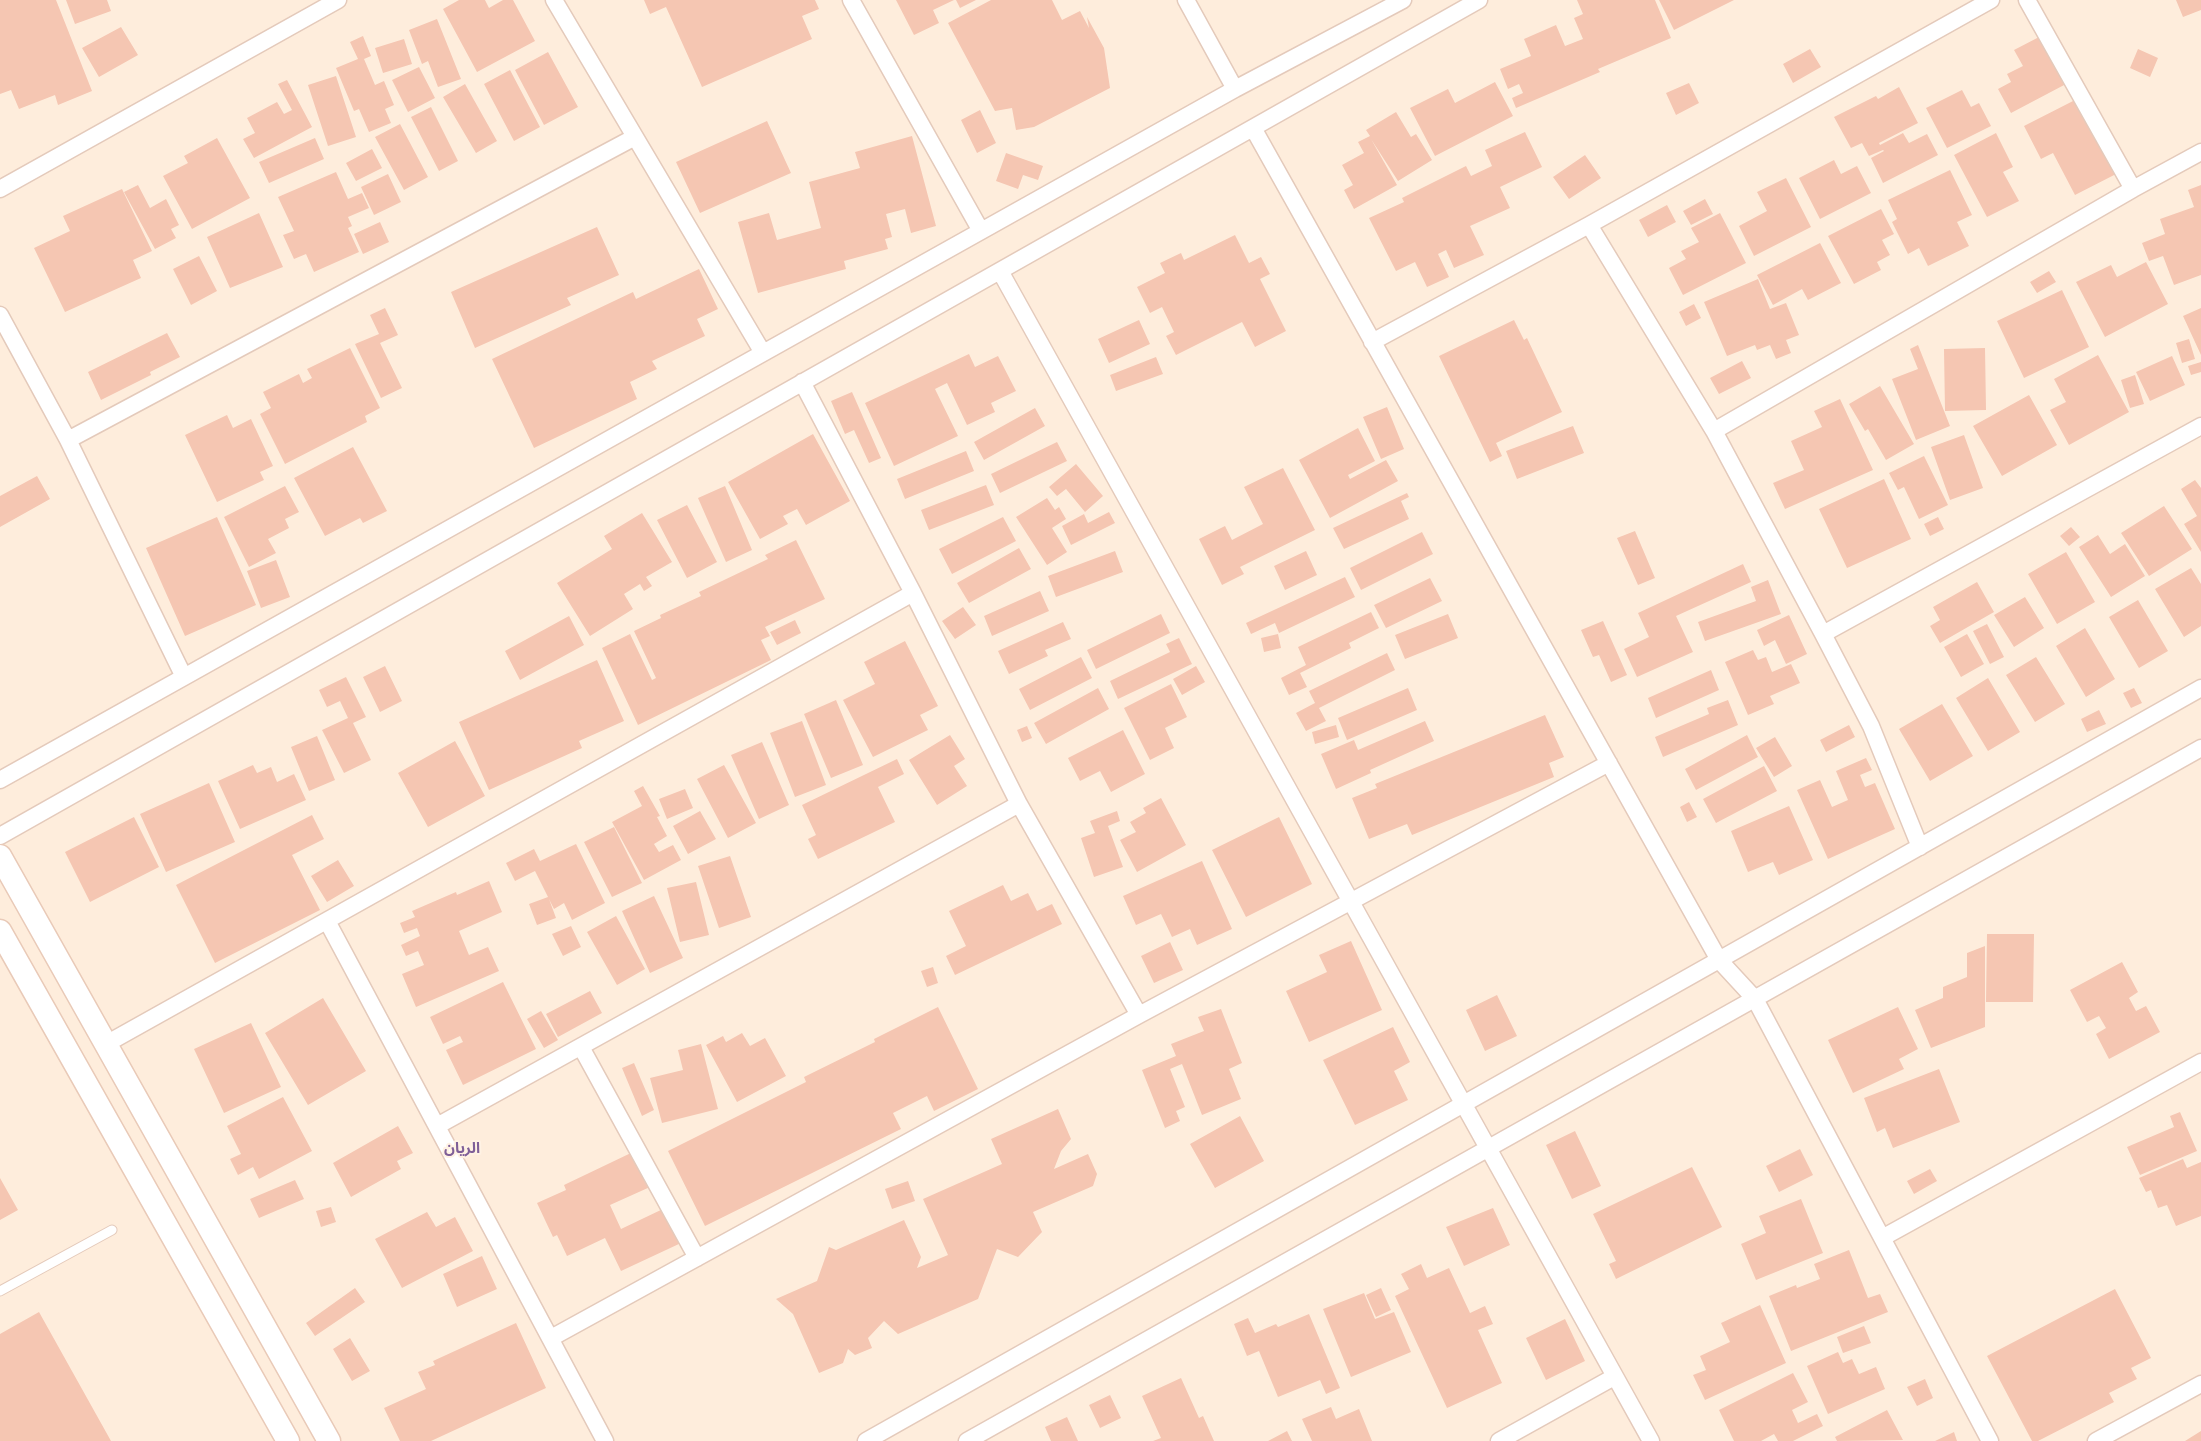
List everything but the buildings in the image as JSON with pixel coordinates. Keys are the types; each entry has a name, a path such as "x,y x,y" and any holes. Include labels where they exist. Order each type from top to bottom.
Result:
{"street":[{"path":"0,189 338,0"},
{"path":"554,0 763,353"},
{"path":"851,0 981,231"},
{"path":"1186,0 1235,88"},
{"path":"0,780 1235,88 1403,0"},
{"path":"0,836 1479,0"},
{"path":"1372,342 1589,226 1991,0"},
{"path":"2027,0 2133,189"},
{"path":"1253,128 1719,960 1755,999 1990,1441"},
{"path":"68,440 635,137"},
{"path":"1714,431 2133,189 2201,152"},
{"path":"1589,226 1714,431 1823,634 1871,726 1920,847"},
{"path":"1000,271 1651,1441"},
{"path":"0,315 68,440 184,677"},
{"path":"802,382 1019,804 1140,1015"},
{"path":"1823,634 2201,426"},
{"path":"106,1044 912,593"},
{"path":"866,1441 2201,688"},
{"path":"967,1441 2201,748"},
{"path":"551,1338 1140,1015 1608,763"},
{"path":"437,1126 1019,804"},
{"path":"0,856 329,1441"},
{"path":"327,921 605,1441"},
{"path":"0,931 288,1441"},
{"path":"581,1047 697,1258"},
{"path":"1882,1238 2201,1062"},
{"path":"1498,1441 1614,1377"},
{"path":"2096,1441 2201,1384"}],"lane":[{"path":"0,1291 112,1230"}],"district":[{"name":"الريان","path":"462,1148"}]}
